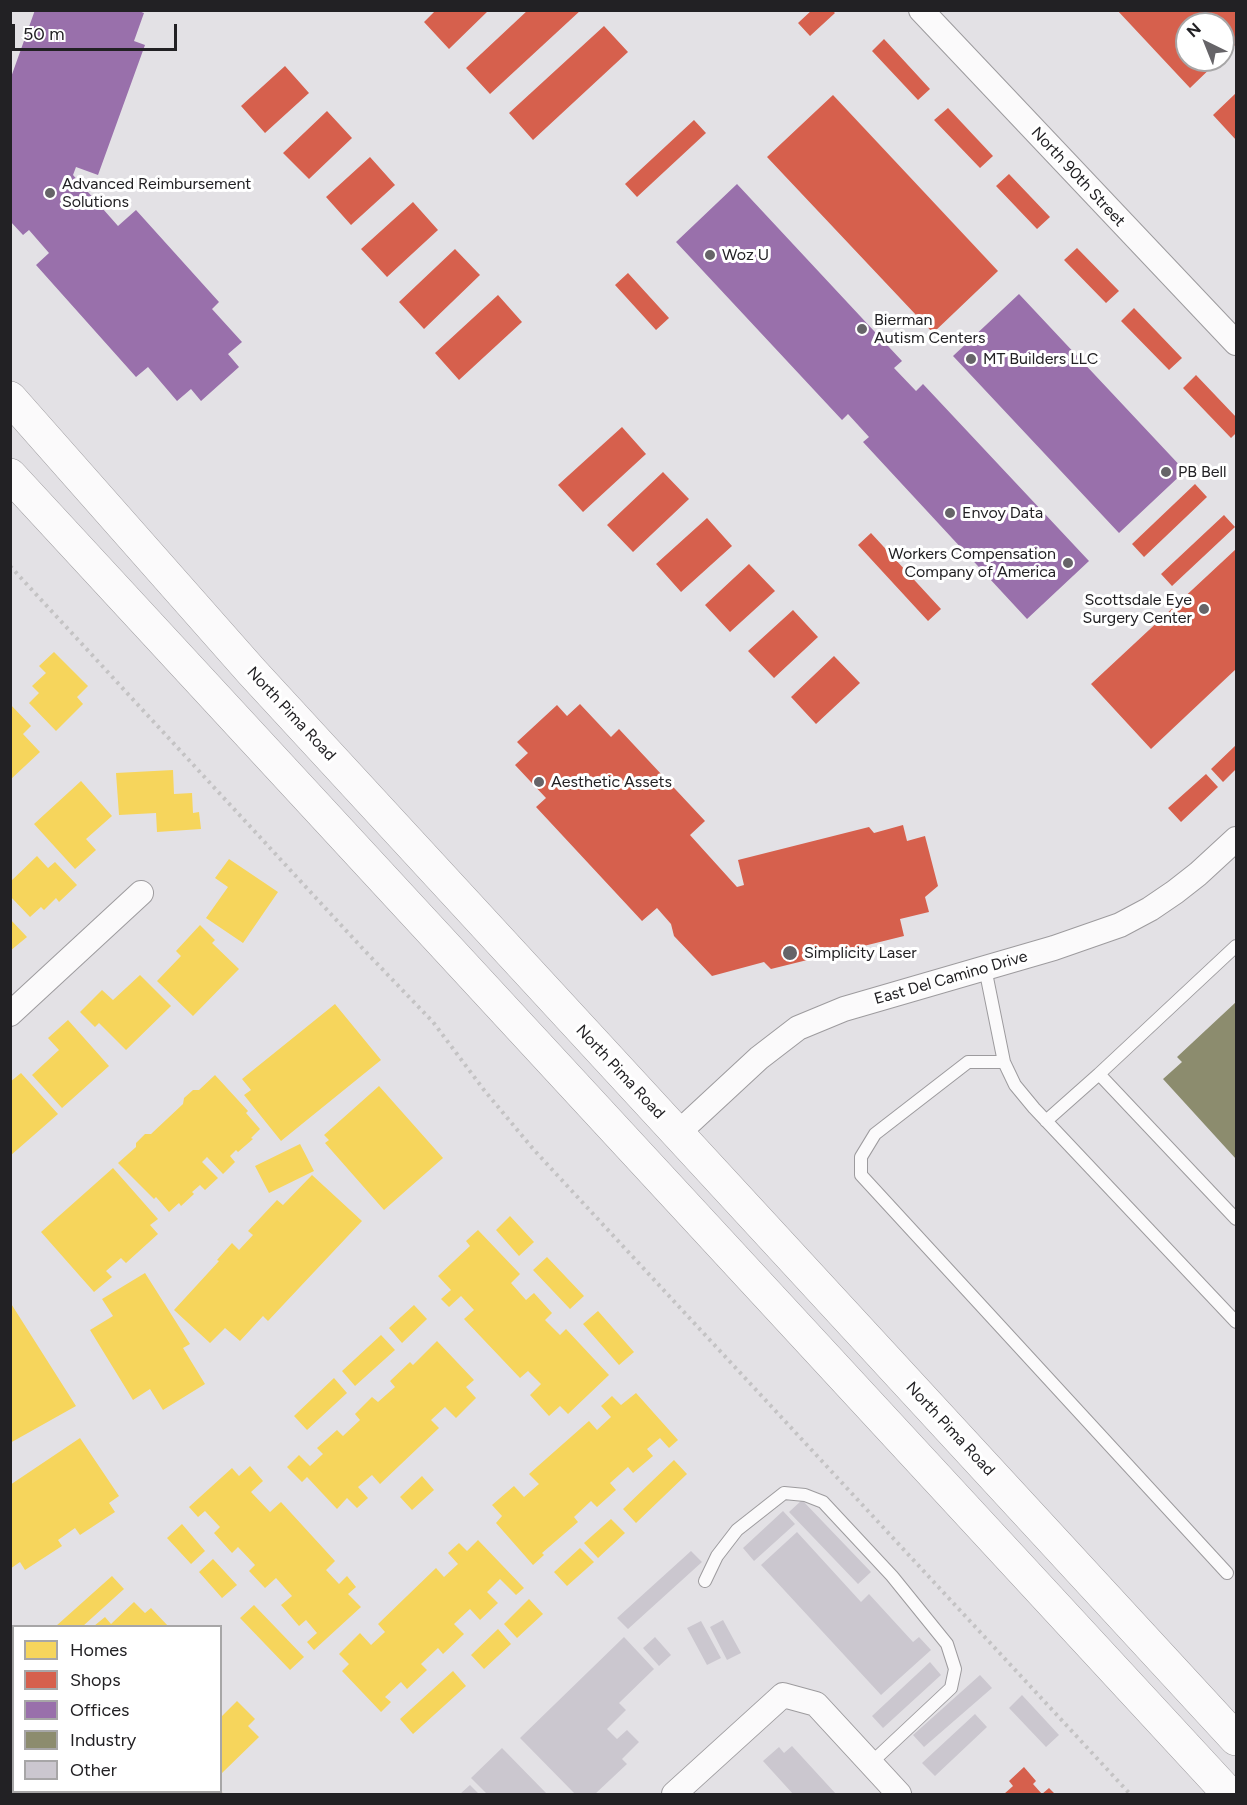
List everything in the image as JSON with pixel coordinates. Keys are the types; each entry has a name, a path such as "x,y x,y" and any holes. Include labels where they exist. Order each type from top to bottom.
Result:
{"main road":[{"name":"North Pima Road","path":"10,398 252,672 1236,1739"},
{"path":"10,475 1229,1794"},
{"path":"362,854 432,905 632,1119 656,1134 677,1134 698,1190 910,1420 955,1498"}],"street":[{"name":"North 90th Street","path":"921,10 1236,344"},
{"name":"East Del Camino Drive","path":"677,1134 759,1058 798,1028 844,1009 1071,943 1120,925 1175,892 1236,839"},
{"path":"10,1014 141,893"},
{"path":"675,1794 783,1695 816,1704 900,1794"}],"lane":[{"path":"1046,1121 1236,946"},
{"path":"985,968 1004,1062 1015,1085 1046,1121 1236,1322"},
{"path":"1004,1062 968,1062 875,1134 861,1157 861,1175 1227,1574"},
{"path":"1099,1074 1236,1220"},
{"path":"705,1581 717,1556 737,1530 784,1493 805,1495 823,1502 891,1576 947,1644 955,1669 951,1688 871,1763"}],"path":[{"path":"10,566 356,941 434,1022 484,1090 534,1150 1130,1794"}],"shaded area":[{"path":"222,1791 224,1794 173,1794"}],"building: Homes":[{"path":"54,652 88,686 77,697 83,704 56,731 29,703 39,693 32,686 46,673 39,666"},
{"path":"10,704 31,726 23,734 40,752 10,780"},
{"path":"173,770 174,794 192,793 193,813 199,812 201,829 157,832 156,813 119,815 116,773"},
{"path":"81,781 112,816 86,839 96,850 75,869 34,824"},
{"path":"37,856 48,868 55,862 77,885 59,902 56,898 44,910 41,907 30,917 10,896 10,882"},
{"path":"229,859 278,892 243,943 206,918 228,887 215,878"},
{"path":"10,919 27,937 10,951"},
{"path":"200,925 215,940 212,943 239,969 193,1016 157,981 181,956 176,951"},
{"path":"140,975 171,1006 126,1050 99,1023 95,1027 80,1012 102,990 113,1000"},
{"path":"335,1004 381,1060 281,1141 244,1095 251,1090 242,1079"},
{"path":"68,1020 109,1066 62,1108 32,1075 59,1050 48,1038"},
{"path":"21,1073 58,1114 10,1156 10,1082"},
{"path":"215,1075 248,1111 246,1113 260,1129 251,1138 253,1139 230,1156 235,1162 223,1174 207,1157 202,1162 218,1178 205,1190 200,1185 181,1206 179,1203 169,1212 156,1197 154,1199 118,1163 136,1147 136,1143 145,1134 151,1134 183,1104 184,1098 193,1090 199,1090"},
{"path":"379,1086 443,1158 384,1210 325,1143 329,1140 324,1135"},
{"path":"300,1144 314,1171 269,1193 255,1166"},
{"path":"113,1168 158,1219 150,1225 158,1234 126,1263 121,1258 106,1271 112,1277 94,1292 41,1232"},
{"path":"312,1175 362,1221 268,1321 263,1316 240,1341 225,1328 210,1343 174,1310 219,1261 217,1260 232,1243 239,1250 253,1235 248,1231 277,1200 283,1205"},
{"path":"510,1216 534,1242 519,1256 496,1230"},
{"path":"478,1230 520,1274 511,1283 526,1300 534,1293 552,1313 545,1320 560,1335 566,1329 609,1375 568,1414 560,1406 549,1416 530,1395 541,1384 528,1371 520,1378 464,1319 474,1310 461,1296 449,1307 441,1299 451,1290 438,1276 470,1246 466,1241"},
{"path":"547,1257 584,1296 570,1309 533,1270"},
{"path":"145,1273 190,1344 183,1348 205,1384 163,1410 150,1389 133,1400 90,1330 113,1316 102,1299"},
{"path":"10,1302 76,1406 10,1443"},
{"path":"414,1305 427,1319 402,1343 389,1328"},
{"path":"598,1311 634,1352 619,1365 583,1324"},
{"path":"381,1335 395,1350 355,1386 342,1371"},
{"path":"437,1341 474,1380 466,1387 476,1398 456,1418 445,1407 431,1420 439,1428 380,1484 372,1475 358,1487 368,1498 357,1508 347,1498 337,1509 307,1477 302,1482 287,1467 299,1455 310,1466 323,1454 317,1448 337,1430 343,1436 360,1420 355,1414 372,1397 378,1402 395,1387 390,1381 410,1362 413,1365"},
{"path":"334,1378 347,1393 307,1430 294,1416"},
{"path":"636,1393 678,1440 669,1448 660,1438 647,1449 653,1456 633,1473 628,1467 610,1483 616,1490 597,1507 591,1501 574,1517 578,1522 542,1553 544,1555 533,1565 496,1523 502,1516 492,1505 514,1486 524,1497 539,1484 529,1474 589,1421 597,1430 611,1417 601,1406 612,1396 621,1405"},
{"path":"80,1438 119,1496 109,1503 115,1512 80,1535 75,1528 58,1540 62,1546 25,1570 20,1562 10,1569 10,1485"},
{"path":"674,1460 687,1474 636,1523 623,1509"},
{"path":"250,1466 263,1481 251,1492 270,1512 281,1502 335,1561 326,1570 339,1584 347,1576 356,1587 348,1594 361,1607 314,1650 307,1642 317,1633 306,1620 299,1626 281,1605 292,1596 276,1578 265,1588 249,1571 255,1565 238,1547 232,1553 214,1533 220,1527 205,1511 198,1517 189,1507 232,1468 239,1476"},
{"path":"422,1476 434,1490 412,1510 400,1497"},
{"path":"611,1519 625,1533 598,1558 584,1543"},
{"path":"182,1524 205,1551 191,1564 167,1538"},
{"path":"478,1540 524,1588 516,1595 500,1579 487,1592 498,1603 480,1620 470,1609 454,1624 464,1634 443,1654 438,1648 421,1664 427,1670 407,1689 401,1682 385,1697 391,1702 381,1712 342,1671 349,1664 339,1654 360,1633 371,1645 385,1632 378,1624 436,1568 444,1577 458,1564 448,1553 459,1543 467,1551"},
{"path":"580,1548 594,1562 567,1586 554,1572"},
{"path":"213,1559 237,1585 222,1598 199,1572"},
{"path":"112,1576 124,1589 84,1625 57,1625"},
{"path":"529,1599 543,1614 517,1638 504,1624"},
{"path":"134,1602 145,1613 151,1608 167,1625 95,1625 105,1617 111,1624"},
{"path":"254,1605 304,1657 290,1670 240,1618"},
{"path":"498,1629 511,1644 484,1669 471,1655"},
{"path":"453,1671 466,1686 413,1734 400,1719"},
{"path":"12,1696 12,1708 10,1707"},
{"path":"237,1701 255,1719 248,1726 259,1737 222,1773 222,1716"},
{"path":"10,1769 12,1770 12,1793 36,1794 10,1794"}],"building: Shops":[{"path":"436,10 489,10 449,49 424,22"},
{"path":"528,10 581,10 490,94 466,68"},
{"path":"812,10 832,10 835,13 810,36 798,23"},
{"path":"1117,10 1236,10 1235,45 1235,12 1175,12 1175,72"},
{"path":"604,26 628,52 533,140 509,113"},
{"path":"884,39 930,89 918,100 872,51"},
{"path":"285,66 309,93 265,133 241,106"},
{"path":"1175,72 1207,72 1190,88"},
{"path":"1236,93 1236,140 1213,115"},
{"path":"833,95 998,271 933,333 767,157"},
{"path":"948,108 993,156 980,168 934,120"},
{"path":"327,111 352,138 309,179 283,153"},
{"path":"694,120 706,133 637,197 625,184"},
{"path":"370,157 395,185 351,225 326,197"},
{"path":"1009,174 1050,217 1037,229 996,186"},
{"path":"413,202 438,230 387,277 361,249"},
{"path":"1077,248 1119,291 1106,303 1064,260"},
{"path":"455,249 480,275 424,329 399,302"},
{"path":"628,273 669,318 656,330 615,285"},
{"path":"498,295 522,322 459,380 435,353"},
{"path":"1134,308 1182,358 1169,370 1121,321"},
{"path":"1196,375 1236,417 1236,433 1231,438 1183,388"},
{"path":"622,427 646,454 583,512 558,485"},
{"path":"663,472 689,499 633,552 607,525"},
{"path":"1195,484 1207,497 1144,557 1132,544"},
{"path":"1224,515 1235,527 1172,586 1161,574"},
{"path":"707,518 732,546 681,592 656,564"},
{"path":"871,533 941,609 928,621 858,545"},
{"name":"Scottsdale Eye Surgery Center","path":"1236,549 1236,669 1151,749 1091,684"},
{"path":"749,564 775,591 730,632 705,605"},
{"path":"793,610 818,637 774,678 748,651"},
{"path":"834,656 860,683 816,724 791,697"},
{"path":"580,704 611,737 619,729 705,821 690,835 737,887 744,885 738,860 869,827 874,833 903,825 907,841 925,836 938,886 925,897 929,912 900,919 904,936 771,969 764,962 712,976 674,936 671,924 657,908 642,921 536,807 546,798 515,765 528,753 517,742 557,705 567,716"},
{"path":"1236,745 1236,769 1223,782 1211,769"},
{"path":"1206,774 1218,787 1181,822 1168,808"},
{"path":"1024,1767 1036,1781 1033,1784 1042,1794 1004,1794 1013,1786 1009,1781"},
{"path":"1049,1788 1055,1794 1042,1794"}],"building: Offices":[{"name":"Advanced Reimbursement Solutions","path":"35,10 136,10 144,13 134,41 145,45 98,175 76,167 73,175 118,226 136,210 219,302 212,309 242,342 228,354 239,367 201,401 191,389 177,401 148,367 136,377 36,265 49,253 29,230 23,235 10,221 10,80"},
{"path":"737,184 902,361 894,368 916,391 923,384 1089,561 1027,619 863,442 869,437 848,414 842,420 676,242"},
{"path":"1019,294 1185,471 1119,533 953,356"}],"building: Industry":[{"path":"1236,1002 1236,1159 1163,1079 1182,1062 1177,1057"}],"building: Other":[{"path":"802,1500 871,1572 858,1584 789,1512"},
{"path":"783,1511 795,1524 754,1561 743,1548"},
{"path":"797,1532 861,1602 869,1594 913,1642 919,1637 931,1650 881,1695 761,1565"},
{"path":"691,1551 702,1562 628,1629 617,1618"},
{"path":"723,1620 741,1653 727,1660 710,1627"},
{"path":"701,1621 721,1658 707,1665 687,1628"},
{"path":"624,1637 654,1669 619,1703 626,1710 607,1729 617,1739 627,1730 639,1742 622,1759 627,1764 595,1794 575,1794 520,1738"},
{"path":"655,1637 671,1655 659,1666 643,1648"},
{"path":"930,1662 941,1675 883,1728 872,1716"},
{"path":"980,1675 992,1688 924,1747 913,1735"},
{"path":"1022,1695 1059,1735 1046,1747 1009,1708"},
{"path":"975,1714 987,1727 935,1776 922,1763"},
{"path":"792,1746 836,1794 793,1794 763,1761 779,1747 784,1753"},
{"path":"502,1748 547,1794 487,1794 471,1778"},
{"path":"470,1785 479,1794 460,1794"}],"place":[{"name":"Advanced Reimbursement Solutions","path":"50,193"},
{"name":"Woz U","path":"710,255"},
{"name":"Bierman Autism Centers","path":"862,329"},
{"name":"MT Builders LLC","path":"971,359"},
{"name":"PB Bell","path":"1166,472"},
{"name":"Envoy Data","path":"950,513"},
{"name":"Workers Compensation Company of America","path":"1068,563"},
{"name":"Scottsdale Eye Surgery Center","path":"1204,609"},
{"name":"Aesthetic Assets","path":"539,782"},
{"name":"Simplicity Laser","path":"790,953"}]}
